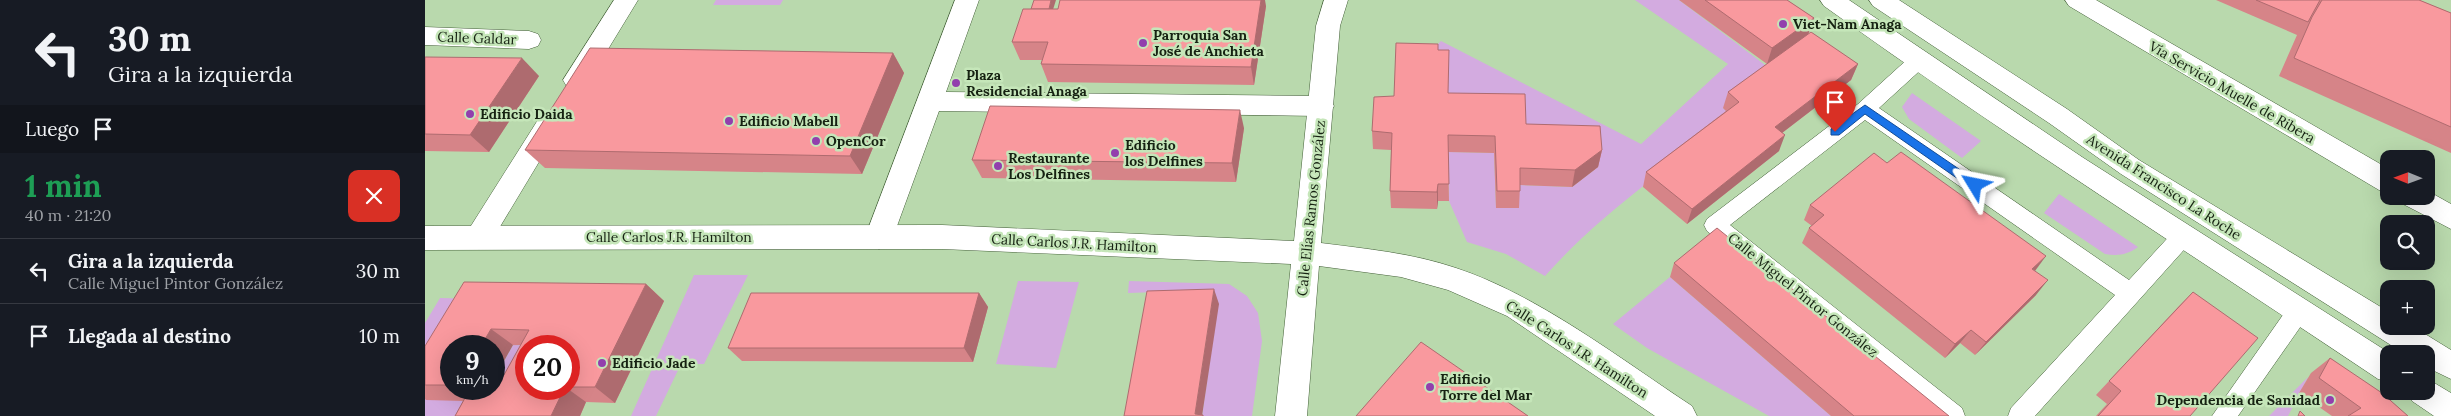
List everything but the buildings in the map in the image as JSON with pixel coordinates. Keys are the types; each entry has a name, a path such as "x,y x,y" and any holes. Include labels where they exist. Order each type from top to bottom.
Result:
{"street":[{"path":"479,238 625,0"},
{"path":"879,237 967,0"},
{"name":"Calle Elías Ramos González","path":"1291,416 1305,253 1329,26 1335,0"},
{"path":"1832,0 1918,62 2183,236 2300,309 2380,364"},
{"name":"Avenida Francisco La Roche","path":"1881,0 2058,116 2130,167 2362,314 2451,366"},
{"name":"Vía Servicio Muelle de Ribera","path":"2077,0 2380,177"},
{"name":"Calle Galdar","path":"425,36 529,40"},
{"path":"1918,62 1948,63 2066,139 2130,167"},
{"path":"929,101 1321,106"},
{"path":"2429,205 2451,218"},
{"name":"Calle Carlos J.R. Hamilton","path":"425,238 942,237 1305,253 1401,265 1453,279 1517,307 1681,416"},
{"path":"2435,399 2451,410"},
{"path":"2415,400 2430,416"}],"lane":[{"name":"Calle Miguel Pintor González","path":"1918,62 1865,109 1715,225 1953,416"},
{"path":"1865,109 2131,294"},
{"path":"2020,416 2183,236"},
{"path":"2224,416 2300,309"}],"shaded area":[{"path":"716,0 783,0 780,5 713,5"},
{"path":"1635,0 1679,0 1773,71 1723,108 1734,117 1611,212 1545,276 1506,254 1467,242 1449,201 1448,152 1494,153 1496,208 1518,208 1518,185 1572,187 1598,167 1596,144 1448,110 1420,62 1441,41 1641,144 1728,64"},
{"path":"1912,93 1981,141 1962,158 1909,119 1902,107"},
{"path":"2059,194 2138,247 2122,254 2105,254 2044,213"},
{"path":"694,275 748,275 704,364 681,364 656,416 631,416"},
{"path":"1670,277 1831,416 1769,416 1647,348 1613,324"},
{"path":"1018,281 1079,282 1056,368 996,364"},
{"path":"1129,281 1229,284 1247,296 1258,313 1262,341 1252,416 1202,416 1218,304 1158,292 1128,293"},
{"path":"440,298 486,299 459,335 440,335 440,371 427,400 440,398 440,400 505,400 505,359 513,345 515,345 515,397 487,416 425,416 425,323"},
{"path":"2308,377 2288,416 2269,416"}],"place":[{"name":"Viet-Nam Anaga","path":"1783,24"},
{"name":"Parroquia San José de Anchieta","path":"1143,43"},
{"name":"Plaza Residencial Anaga","path":"956,83"},
{"name":"Edificio Daida","path":"470,114"},
{"name":"Edificio Mabell","path":"729,121"},
{"name":"OpenCor","path":"816,141"},
{"name":"Edificio los Delfines","path":"1115,153"},
{"name":"Restaurante Los Delfines","path":"998,166"},
{"name":"Edificio Jade","path":"602,363"},
{"name":"Edificio Torre del Mar","path":"1430,387"},
{"name":"Dependencia de Sanidad","path":"2330,400"}],"route":[{"path":"1835,132 1865,109 1975,185"}]}
